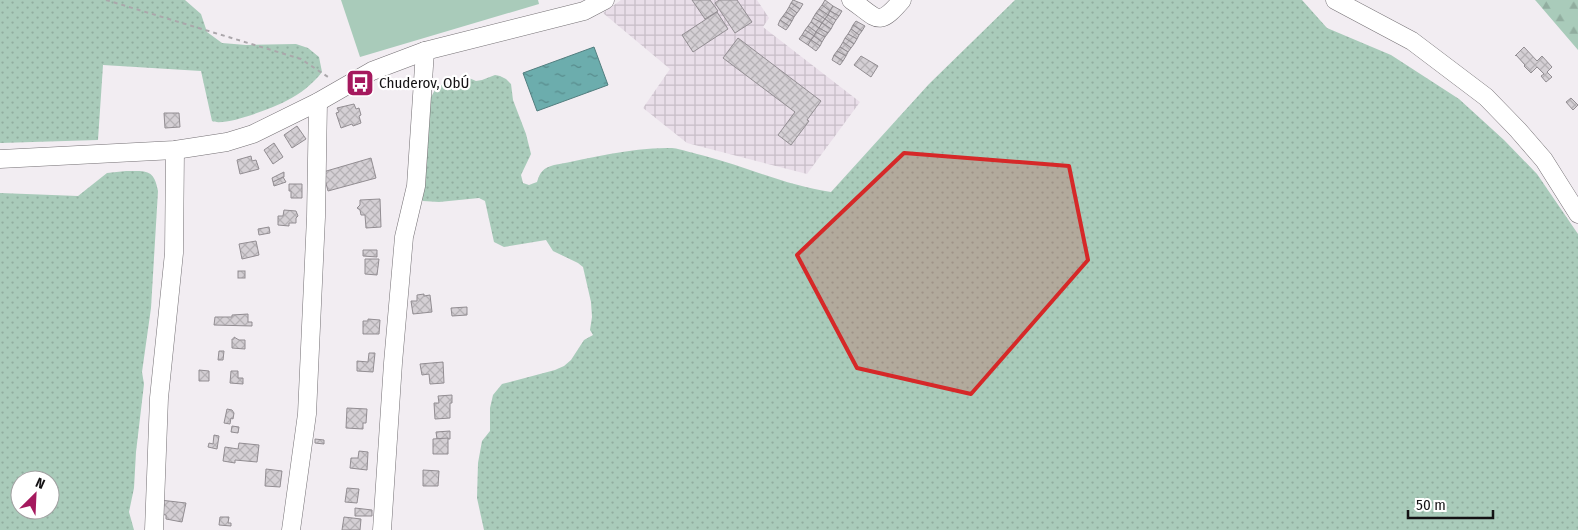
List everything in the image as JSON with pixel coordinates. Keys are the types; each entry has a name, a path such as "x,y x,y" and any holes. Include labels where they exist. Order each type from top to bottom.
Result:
{"street":[{"path":"0,159 175,150 227,142 253,134 318,102 372,71 425,51 584,11 605,0"},
{"path":"851,0 870,16 879,18 885,17 902,0"},
{"path":"1335,0 1412,42 1486,97 1544,160 1578,214"},
{"path":"382,530 393,363 404,237 416,186 425,51"},
{"path":"291,530 307,414 316,217 318,102"},
{"path":"154,530 159,398 174,253 175,150"}],"path":[{"path":"106,0 301,59 343,87"}],"highlighted area":[{"path":"904,153 1069,166 1088,260 971,394 857,368 797,255"}],"shaded area":[{"path":"621,0 757,0 769,18 763,27 860,102 807,174 687,143 643,108 670,69 603,13"}],"green space":[{"path":"0,0 185,0 201,14 207,32 222,43 246,45 296,44 308,48 319,57 322,72 306,88 280,104 249,116 218,122 212,121 201,71 103,65 98,140 0,143"},
{"path":"341,0 538,0 539,4 360,57"},
{"path":"1015,0 1302,0 1327,28 1391,55 1459,99 1504,140 1537,174 1578,234 1578,530 484,530 477,498 478,463 482,441 490,431 490,408 493,395 502,384 555,370 571,360 584,340 593,335 590,330 592,317 591,302 583,267 553,251 546,240 504,247 494,242 485,201 479,198 439,202 423,201 417,192 430,99 435,90 442,85 469,78 476,81 495,75 506,79 511,84 513,100 526,134 531,154 521,175 523,183 529,185 537,182 545,169 554,165 627,151 672,148 721,160 783,181 831,192 929,84"},
{"path":"1578,0 1578,50 1536,1"},
{"path":"126,171 139,171 152,175 158,191 151,308 142,372 144,384 134,488 129,512 134,530 0,530 0,193 78,196 107,173"}],"water":[{"path":"594,47 608,85 537,111 523,73"}],"building":[{"path":"692,0 710,0 718,11 705,19"},
{"path":"719,0 737,0 752,22 735,33 715,3"},
{"path":"793,0 803,4 800,9 791,3"},
{"path":"825,0 833,6 830,11 822,5"},
{"path":"791,3 800,9 797,13 789,7"},
{"path":"822,5 830,11 828,15 819,9"},
{"path":"833,6 842,11 839,16 830,11"},
{"path":"789,7 797,13 794,17 786,12"},
{"path":"819,9 828,15 825,19 816,13"},
{"path":"830,11 839,16 836,20 828,15"},
{"path":"717,12 728,29 693,52 682,35"},
{"path":"786,12 794,17 792,21 783,16"},
{"path":"816,13 825,19 822,23 813,18"},
{"path":"828,15 836,20 833,25 825,19"},
{"path":"783,16 792,21 789,26 780,20"},
{"path":"813,18 822,23 819,28 811,22"},
{"path":"825,19 833,25 831,29 822,23"},
{"path":"780,20 789,26 786,30 778,25"},
{"path":"856,21 865,26 862,31 853,25"},
{"path":"811,22 819,28 816,32 808,26"},
{"path":"822,23 831,29 828,33 819,28"},
{"path":"853,25 862,31 859,35 851,29"},
{"path":"808,26 816,32 814,36 805,30"},
{"path":"819,28 828,33 825,37 816,32"},
{"path":"851,29 859,35 857,39 848,34"},
{"path":"805,30 814,36 811,40 802,35"},
{"path":"816,32 825,37 822,42 814,36"},
{"path":"848,34 857,39 854,44 845,38"},
{"path":"802,35 811,40 808,45 799,39"},
{"path":"814,36 822,42 820,46 811,40"},
{"path":"738,38 821,101 791,145 778,135 795,112 723,58"},
{"path":"845,38 854,44 851,48 843,42"},
{"path":"811,40 820,46 816,51 808,45"},
{"path":"843,42 851,48 848,52 840,47"},
{"path":"840,47 848,52 846,56 837,51"},
{"path":"1524,47 1537,61 1542,56 1552,67 1547,72 1552,77 1546,82 1541,76 1544,74 1537,67 1531,73 1516,55"},
{"path":"837,51 846,56 843,61 834,55"},
{"path":"834,55 843,61 840,65 832,60"},
{"path":"861,56 878,66 871,77 854,65"},
{"path":"1571,98 1578,105 1573,110 1566,102"},
{"path":"354,104 356,109 359,108 361,123 341,128 336,113 339,112 337,108"},
{"path":"164,113 179,113 180,127 165,128"},
{"path":"297,126 306,139 292,148 284,135"},
{"path":"274,143 283,157 273,164 264,150"},
{"path":"251,156 252,161 256,160 259,169 240,174 237,160"},
{"path":"371,158 376,178 328,191 323,172"},
{"path":"284,172 284,177 273,182 272,178"},
{"path":"283,177 286,182 274,186 273,182"},
{"path":"289,184 302,184 302,198 291,198"},
{"path":"380,199 381,227 366,228 365,215 361,215 360,210 357,208 360,205 360,200"},
{"path":"284,210 296,211 298,216 296,223 289,223 289,226 278,225 278,216 283,216"},
{"path":"269,227 270,233 259,235 258,229"},
{"path":"256,241 259,255 242,259 239,244"},
{"path":"363,250 377,250 377,257 363,256"},
{"path":"365,259 379,259 377,275 365,274"},
{"path":"238,271 245,271 245,278 238,278"},
{"path":"424,294 424,296 430,295 432,312 413,314 411,301 417,301 417,295"},
{"path":"467,307 467,315 452,316 451,308"},
{"path":"248,314 248,322 252,322 252,326 214,325 215,317 232,317 232,315"},
{"path":"368,319 380,320 379,334 363,334 363,321 368,321"},
{"path":"234,337 239,340 245,340 245,349 232,348 232,339"},
{"path":"219,351 224,351 223,360 218,360"},
{"path":"369,353 375,353 373,372 357,371 357,361 368,362"},
{"path":"443,362 444,383 430,384 429,374 422,375 420,364"},
{"path":"199,370 209,371 209,381 199,381"},
{"path":"231,371 238,371 238,378 243,378 243,384 230,383"},
{"path":"452,395 450,418 435,419 434,403 439,403 438,396"},
{"path":"347,408 367,409 366,423 363,423 363,429 346,428"},
{"path":"227,409 232,410 234,413 230,424 224,423"},
{"path":"232,426 239,427 238,433 231,432"},
{"path":"450,431 450,439 437,439 436,432"},
{"path":"214,435 219,436 217,449 208,447 209,443 213,444"},
{"path":"448,438 448,454 433,454 433,439"},
{"path":"315,439 324,440 324,444 315,443"},
{"path":"239,443 259,445 257,462 235,460 235,463 223,461 225,447 238,449"},
{"path":"359,451 368,452 367,470 350,468 351,458 358,458"},
{"path":"266,469 282,471 280,487 265,486"},
{"path":"423,470 439,471 438,486 423,486"},
{"path":"347,488 359,489 357,503 345,502"},
{"path":"160,500 186,503 182,522 166,519 166,515 159,514"},
{"path":"355,508 372,510 372,516 355,516"},
{"path":"220,517 229,517 228,523 231,523 231,526 219,525"},
{"path":"344,517 361,519 360,530 342,530"}],"place":[{"name":"Chuderov, ObÚ","path":"360,83"}]}
